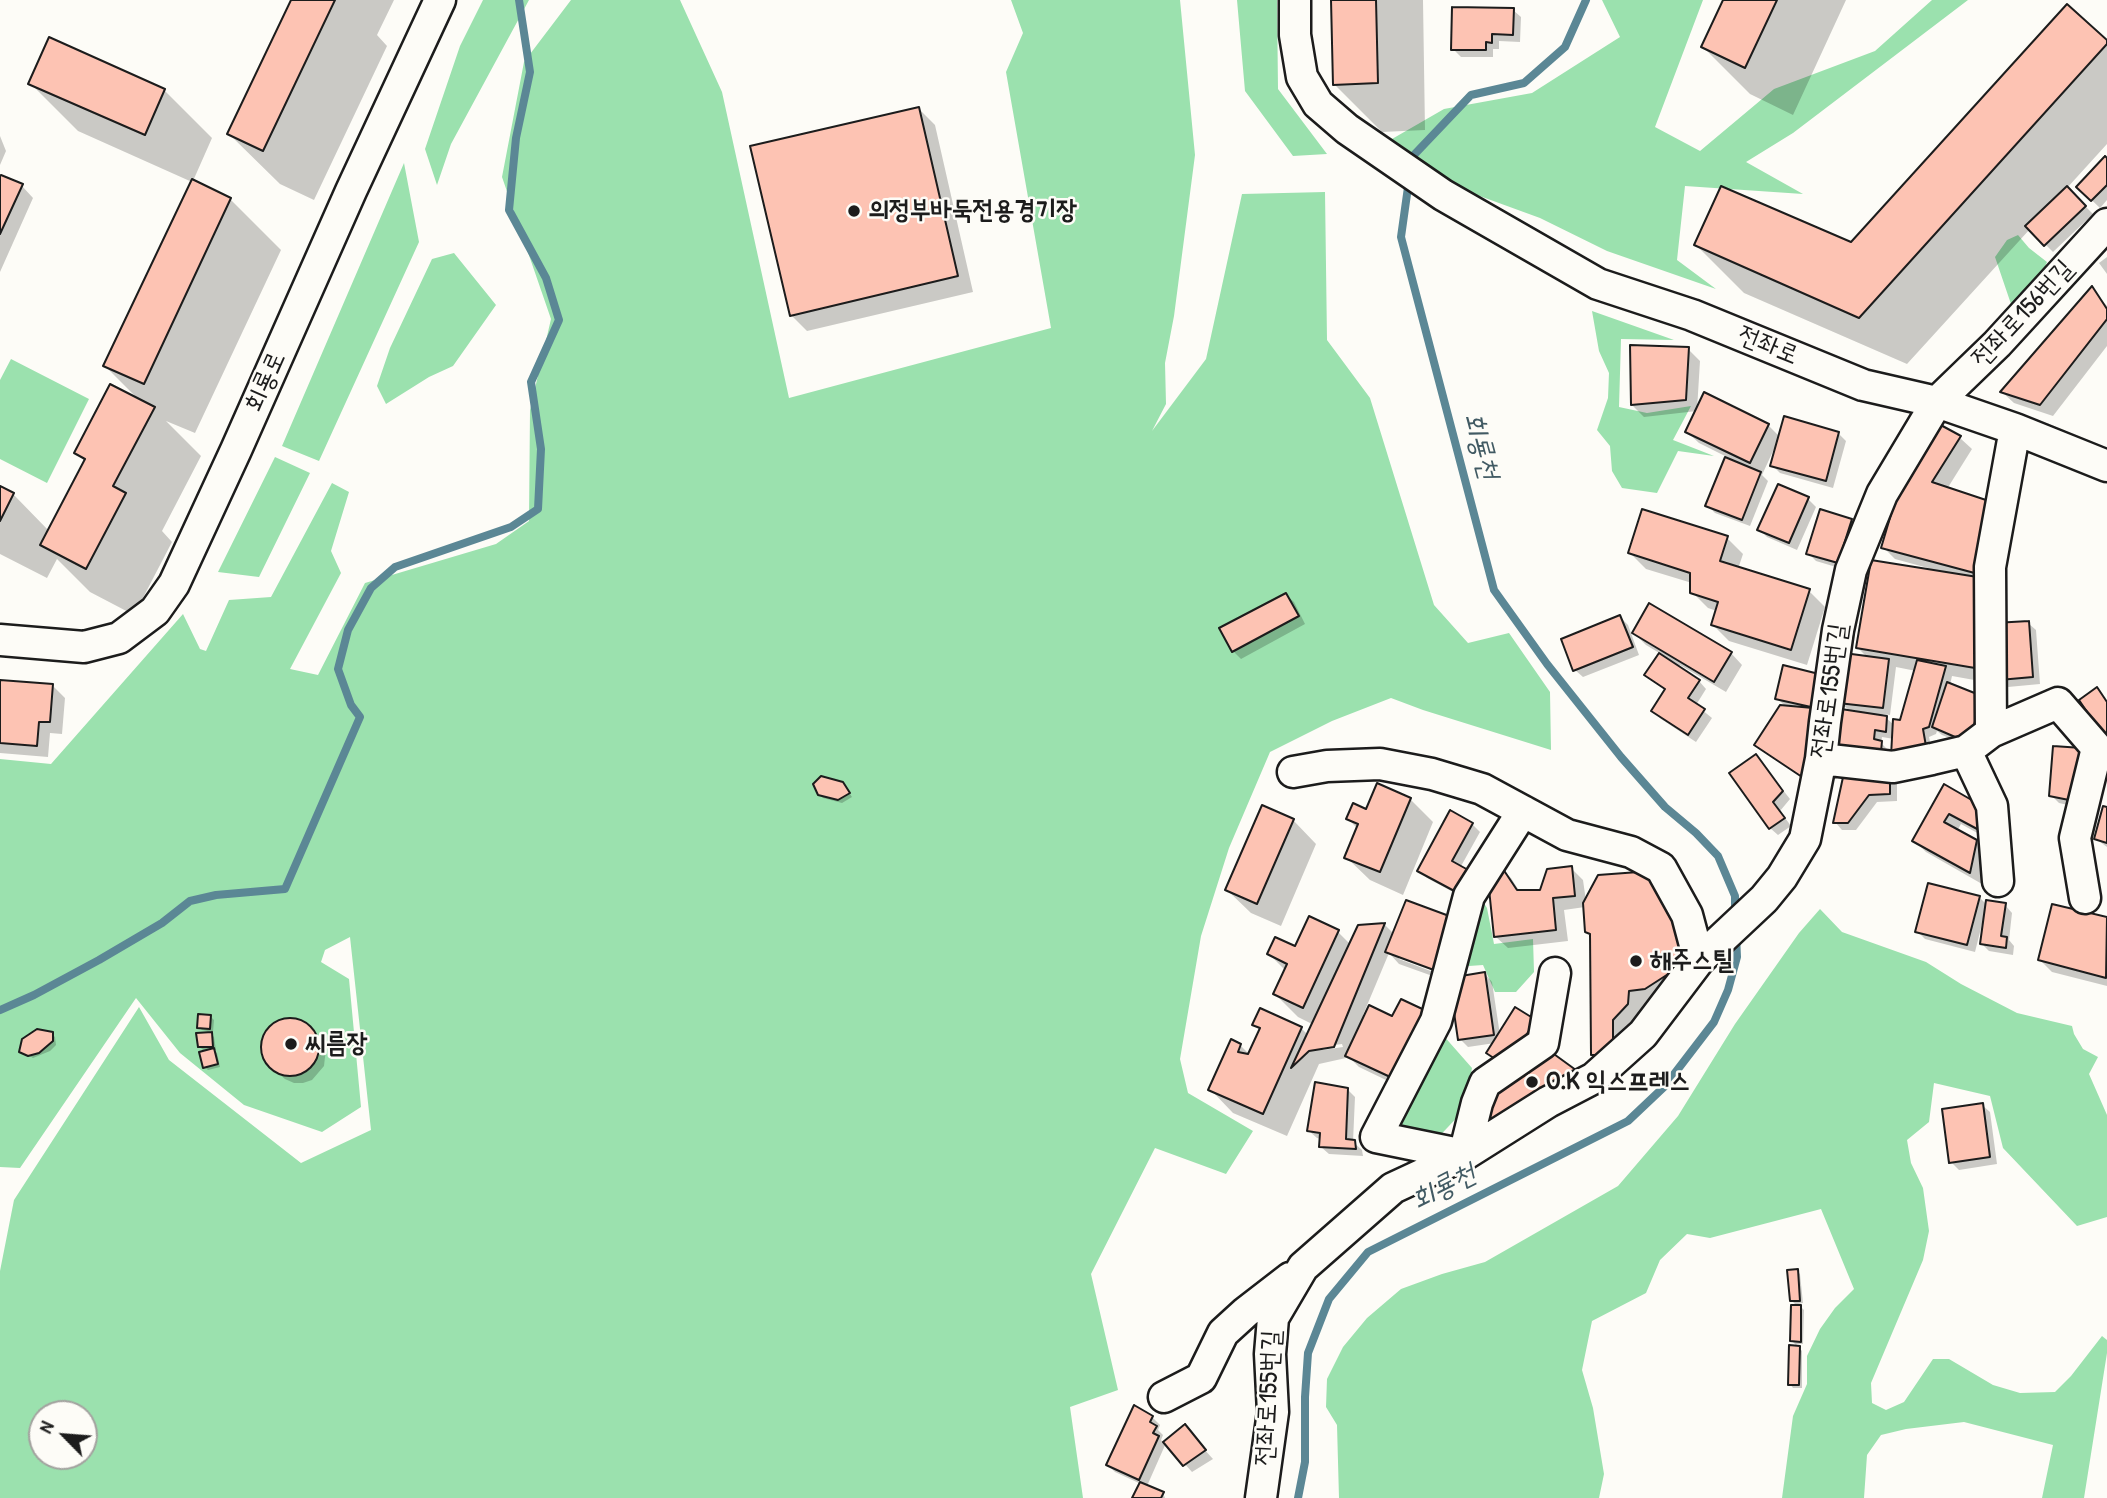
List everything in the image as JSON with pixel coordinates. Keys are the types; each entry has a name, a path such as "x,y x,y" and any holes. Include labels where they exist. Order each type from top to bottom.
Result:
{"street":[{"name":"회룡로","path":"0,640 84,647 119,638 155,611 174,584 440,0"},
{"name":"전좌로","path":"1295,0 1295,35 1301,77 1318,104 1347,129 1443,195 1598,284 1692,315 1863,385 1937,402 2015,429 2107,466"},
{"name":"전좌로156번길","path":"1937,402 1997,344 2107,224"},
{"name":"전좌로155번길","path":"1261,1498 1273,1412 1270,1354 1273,1318 1303,1267 1393,1188 1464,1155 1548,1102 1594,1078 1643,1034 1699,960 1764,899 1782,877 1805,839 1821,759 1838,630 1851,570 1882,494 1937,402"},
{"path":"1992,732 1990,567 2015,429"},
{"path":"1821,759 1893,767 1966,751 1992,732 2058,703 2097,748 2075,838 2085,898"},
{"path":"1966,751 1992,806 1998,881"},
{"path":"1293,772 1327,766 1380,764 1432,774 1482,789 1567,835 1631,852 1661,868 1687,915 1699,960"},
{"path":"1523,811 1469,896 1436,1021 1376,1137 1464,1155 1485,1083 1543,1043 1555,973"},
{"path":"1164,1397 1200,1378 1223,1333 1303,1267"}],"green space":[{"path":"483,0 529,0 451,144 437,185 425,149 460,46"},
{"path":"571,0 680,0 722,92 789,398 1051,328 1006,72 1023,33 1011,0 1180,0 1195,155 1174,316 1165,363 1166,404 1152,431 1206,359 1242,194 1325,192 1327,340 1370,398 1434,605 1468,643 1509,633 1550,692 1551,750 1391,698 1332,721 1270,752 1229,848 1201,936 1180,1059 1188,1093 1253,1131 1226,1174 1155,1148 1091,1274 1118,1390 1070,1407 1083,1498 0,1498 0,1271 14,1200 139,1007 169,1060 301,1163 371,1130 350,937 325,950 321,962 349,979 361,1107 322,1132 244,1105 180,1053 136,998 20,1168 0,1167 0,759 51,764 183,614 200,649 206,651 229,600 271,597 332,483 349,492 331,551 341,573 290,669 318,675 365,583 496,544 529,521 530,410 551,319 502,177 524,62"},
{"path":"1237,0 1277,0 1278,89 1327,154 1293,156 1245,91"},
{"path":"1602,0 1703,0 1655,127 1700,151 1774,89 1875,51 1932,0 1968,0 1793,133 1746,162 1803,194 1685,186 1677,260 1716,289 1607,251 1540,218 1466,191 1392,139 1444,109 1532,93 1620,37"},
{"path":"404,163 419,242 319,461 282,446"},
{"path":"2018,235 2047,262 2039,280 2011,304 1995,257 2007,240"},
{"path":"454,253 496,305 453,366 429,377 386,404 377,386 390,348 432,259"},
{"path":"1592,311 1674,340 1621,339 1619,407 1647,413 1691,406 1673,440 1714,456 1678,451 1657,493 1622,488 1612,471 1610,446 1597,430 1608,398 1609,373 1599,351"},
{"path":"11,359 89,399 47,483 0,459 0,380"},
{"path":"275,457 310,473 259,577 218,572"},
{"path":"1475,889 1487,908 1494,944 1533,939 1534,972 1516,992 1495,992 1483,965 1455,967"},
{"path":"1820,909 1842,932 1926,962 2017,1013 2072,1026 2083,1049 2098,1057 2089,1074 2107,1115 2107,1217 2077,1226 2003,1148 1990,1096 1934,1083 1929,1122 1907,1140 1911,1163 1923,1188 1929,1231 1923,1260 1871,1383 1872,1403 1886,1410 1904,1402 1933,1359 1949,1359 1993,1385 2020,1393 2055,1392 2102,1336 2107,1340 2107,1353 2084,1498 2042,1498 2053,1445 1964,1422 1881,1435 1867,1455 1864,1498 1782,1498 1793,1416 1807,1384 1807,1356 1820,1329 1835,1308 1854,1289 1821,1209 1710,1238 1687,1234 1660,1260 1646,1293 1592,1321 1582,1370 1593,1408 1604,1474 1599,1498 1339,1498 1337,1425 1326,1407 1327,1379 1343,1347 1367,1318 1401,1289 1485,1262 1618,1186 1678,1116 1735,1024 1799,933"},
{"path":"1435,1026 1472,1068 1464,1110 1432,1144 1385,1132"}],"building":[{"path":"291,0 335,0 263,151 227,134"},
{"path":"1331,0 1376,0 1378,83 1333,85"},
{"path":"1723,0 1777,0 1745,68 1701,47"},
{"path":"2067,4 2107,40 2107,44 1859,318 1694,245 1721,186 1851,242"},
{"path":"1452,7 1514,8 1513,35 1492,34 1492,43 1486,42 1486,50 1451,50"},
{"path":"49,37 165,89 145,135 28,84"},
{"name":"의정부바둑전용경기장","path":"919,107 958,276 790,316 750,146"},
{"path":"2105,156 2107,185 2091,201 2076,187"},
{"path":"0,176 23,184 0,234"},
{"path":"192,179 231,198 144,384 103,366"},
{"path":"2067,186 2086,206 2044,246 2025,226"},
{"path":"2092,286 2107,309 2107,319 2040,405 2000,392"},
{"path":"1630,345 1689,347 1686,400 1631,405"},
{"path":"110,384 155,407 113,486 126,493 86,569 40,545 85,459 74,453"},
{"path":"1704,392 1769,424 1750,463 1685,432"},
{"path":"1784,416 1839,432 1826,481 1770,466"},
{"path":"1937,423 1961,436 1932,482 1998,504 1982,575 1881,548 1900,484"},
{"path":"1725,457 1761,472 1742,520 1705,506"},
{"path":"1778,484 1809,497 1789,543 1757,530"},
{"path":"0,486 14,493 0,521"},
{"path":"1642,509 1728,536 1720,561 1810,589 1791,650 1711,625 1718,602 1690,593 1690,573 1628,553"},
{"path":"1820,509 1852,519 1838,563 1806,554"},
{"path":"1871,560 1990,579 1975,668 1856,648"},
{"path":"1286,593 1299,616 1232,652 1219,628"},
{"path":"1649,603 1732,652 1714,682 1632,633"},
{"path":"1620,615 1633,647 1573,671 1561,639"},
{"path":"2029,621 2033,677 1999,680 1994,623"},
{"path":"1659,653 1700,680 1688,698 1705,709 1688,735 1651,711 1665,689 1644,675"},
{"path":"1844,653 1889,659 1883,708 1838,703"},
{"path":"1917,660 1946,666 1929,727 1923,729 1927,752 1891,756 1893,719 1900,720"},
{"path":"1783,665 1819,674 1811,707 1775,699"},
{"path":"0,680 53,684 50,722 39,722 37,746 0,743"},
{"path":"1947,682 1982,696 1969,743 1932,727"},
{"path":"2097,687 2107,702 2107,742 2079,700"},
{"path":"1780,705 1813,708 1805,779 1754,745"},
{"path":"1841,709 1887,716 1886,732 1875,730 1874,739 1882,741 1880,762 1849,758 1836,740"},
{"path":"2053,746 2082,748 2074,801 2049,796"},
{"path":"1756,754 1783,791 1773,802 1785,818 1769,829 1729,773"},
{"path":"1845,768 1890,772 1890,794 1869,795 1848,823 1833,823"},
{"path":"821,776 843,782 850,793 838,800 818,795 813,784"},
{"path":"1377,783 1411,798 1380,872 1344,858 1358,824 1346,819 1353,803 1366,809"},
{"path":"1944,784 1982,806 1979,830 1949,814 1944,822 1977,840 1970,873 1912,841"},
{"path":"1262,805 1294,819 1257,904 1225,890"},
{"path":"2103,806 2107,807 2107,843 2094,839"},
{"path":"1450,810 1473,823 1452,861 1470,871 1458,893 1417,871"},
{"path":"1499,863 1517,890 1540,890 1547,869 1572,866 1575,896 1553,898 1556,930 1494,937 1489,889"},
{"name":"해주스틸","path":"1652,871 1685,953 1676,969 1645,989 1629,991 1628,1004 1613,1020 1613,1055 1591,1055 1590,934 1585,932 1583,903 1598,875"},
{"path":"1928,883 1980,896 1967,945 1915,932"},
{"path":"1406,900 1460,920 1442,973 1385,952"},
{"path":"1986,900 2006,903 2001,936 2007,937 2006,948 1980,944"},
{"path":"2052,904 2107,917 2106,978 2038,960"},
{"path":"1309,916 1339,930 1303,1008 1273,994 1287,964 1267,954 1275,937 1295,946"},
{"path":"1385,923 1334,1047 1309,1051 1291,1068 1358,925"},
{"path":"1485,972 1494,1035 1458,1040 1449,978"},
{"path":"1401,999 1433,1014 1401,1082 1345,1056 1369,1005 1392,1016"},
{"path":"1515,1007 1536,1020 1506,1066 1486,1053"},
{"path":"1260,1008 1302,1027 1263,1114 1208,1090 1231,1039 1241,1044 1238,1052 1248,1054 1260,1028 1252,1025"},
{"path":"198,1014 211,1015 210,1029 197,1028"},
{"name":"씨름장","path":"284,1018 296,1018 311,1026 319,1041 319,1053 311,1068 296,1076 284,1076 269,1068 261,1053 261,1041 269,1026"},
{"path":"37,1029 53,1032 53,1041 39,1053 28,1056 19,1052 22,1039"},
{"path":"212,1032 213,1047 198,1047 196,1033"},
{"path":"214,1048 218,1064 203,1068 199,1052"},
{"name":"O.K 익스프레스","path":"1547,1049 1580,1073 1500,1125 1478,1118 1485,1091"},
{"path":"1315,1082 1348,1088 1346,1139 1355,1140 1356,1149 1319,1147 1320,1133 1307,1131"},
{"path":"1983,1103 1990,1157 1949,1163 1942,1109"},
{"path":"1798,1269 1800,1301 1790,1301 1787,1270"},
{"path":"1791,1305 1801,1305 1801,1342 1790,1341"},
{"path":"1789,1345 1800,1346 1799,1385 1788,1385"},
{"path":"1134,1405 1153,1416 1150,1422 1157,1426 1153,1433 1159,1436 1139,1480 1106,1465"},
{"path":"1185,1424 1206,1450 1183,1466 1163,1442"},
{"path":"1140,1482 1164,1492 1161,1498 1132,1498"}],"waterway":[{"path":"0,1010 99,960 162,923 190,901 216,895 285,889 360,717 351,705 338,669 348,630 371,588 395,567 511,527 538,509 541,449 531,382 559,320 546,278 509,210 516,138 530,72 519,0"},
{"name":"회룡천","path":"1411,167 1412,157 1471,95 1524,83 1565,47 1586,0"},
{"name":"회룡천","path":"1409,180 1401,237 1494,590 1547,664 1621,757 1665,807 1718,856 1735,896 1735,915"},
{"name":"회룡천","path":"1298,1498 1305,1462 1308,1353 1329,1299 1368,1252 1628,1121 1665,1086 1714,1022 1728,990 1737,957 1736,935"}],"place":[{"name":"의정부바둑전용경기장","path":"854,211"},
{"name":"해주스틸","path":"1636,961"},
{"name":"씨름장","path":"291,1044"},
{"name":"O.K 익스프레스","path":"1532,1082"}]}
